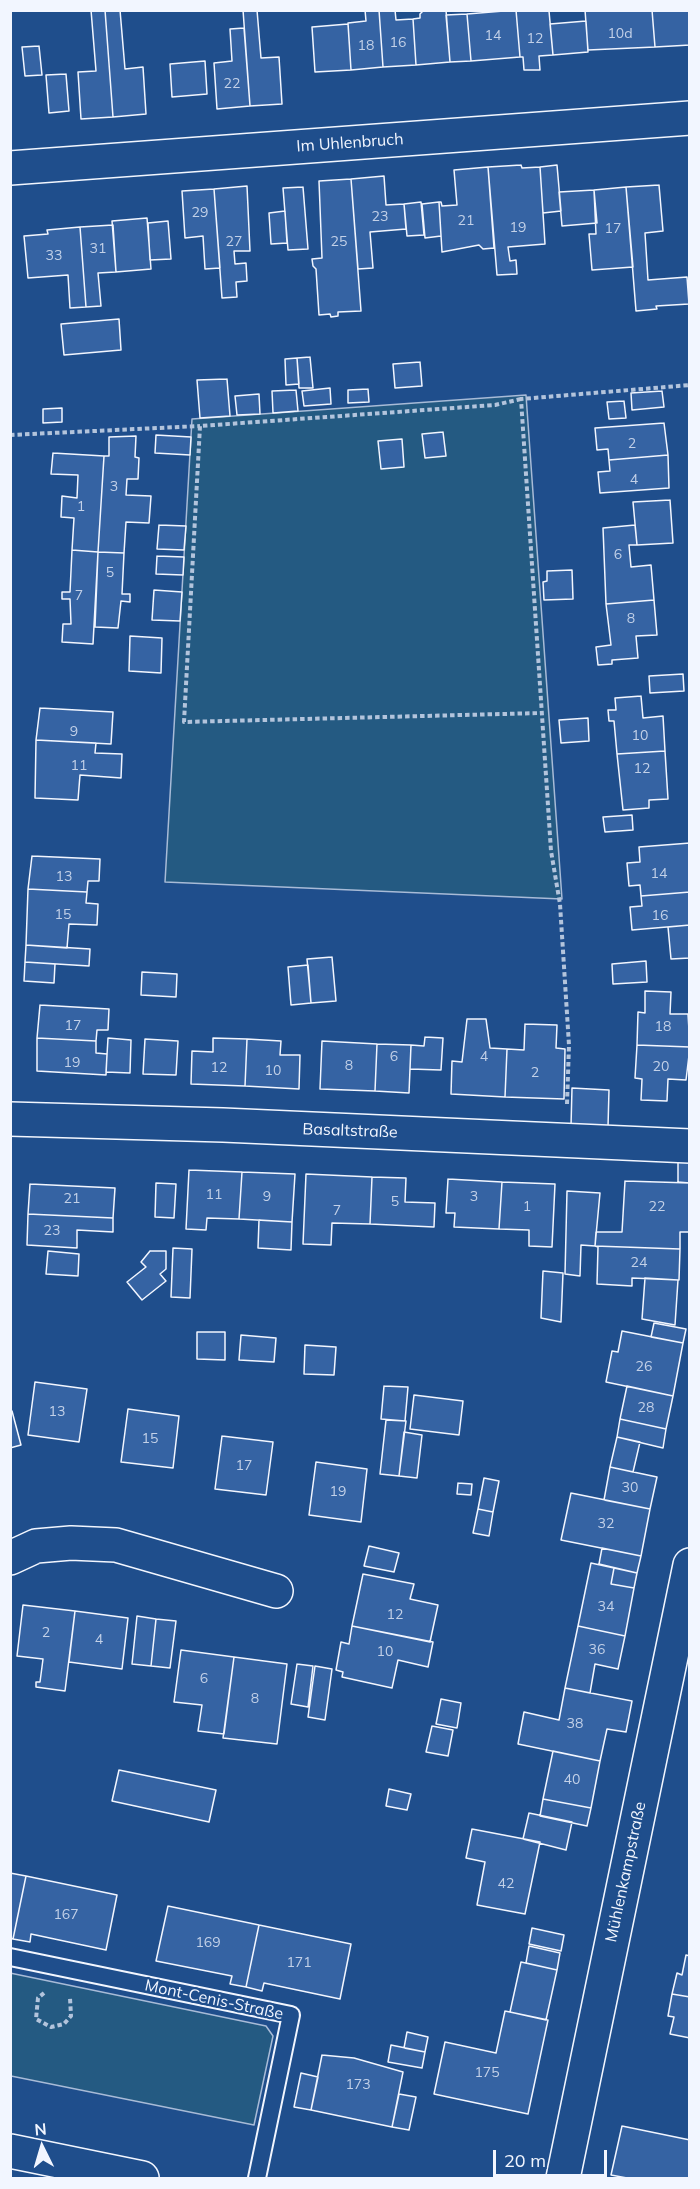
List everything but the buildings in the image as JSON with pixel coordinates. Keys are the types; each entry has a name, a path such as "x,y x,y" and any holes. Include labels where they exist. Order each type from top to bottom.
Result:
{"street":[{"name":"Im Uhlenbruch","path":"10,168 689,124"},
{"name":"Basaltstraße","path":"10,1119 223,1125 690,1146"},
{"path":"10,1558 36,1546 71,1543 116,1545 276,1592"},
{"name":"Mühlenkampstraße","path":"562,2178 690,1565"},
{"path":"10,2151 142,2178"}],"lane":[{"name":"Mont-Cenis-Straße","path":"10,1957 291,2015 256,2178"}],"path":[{"path":"10,435 200,426 495,405 521,399 690,385"},
{"path":"521,399 550,851 560,904 569,1045 566,1140"},
{"path":"200,426 184,722 542,713"},
{"path":"52,1988 38,1998 35,2009 36,2019 51,2027 64,2024 71,2016 68,1993"}],"shaded area":[{"path":"526,395 562,899 165,882 192,419"},
{"path":"10,1973 266,2026 273,2036 254,2125 11,2076"}]}
